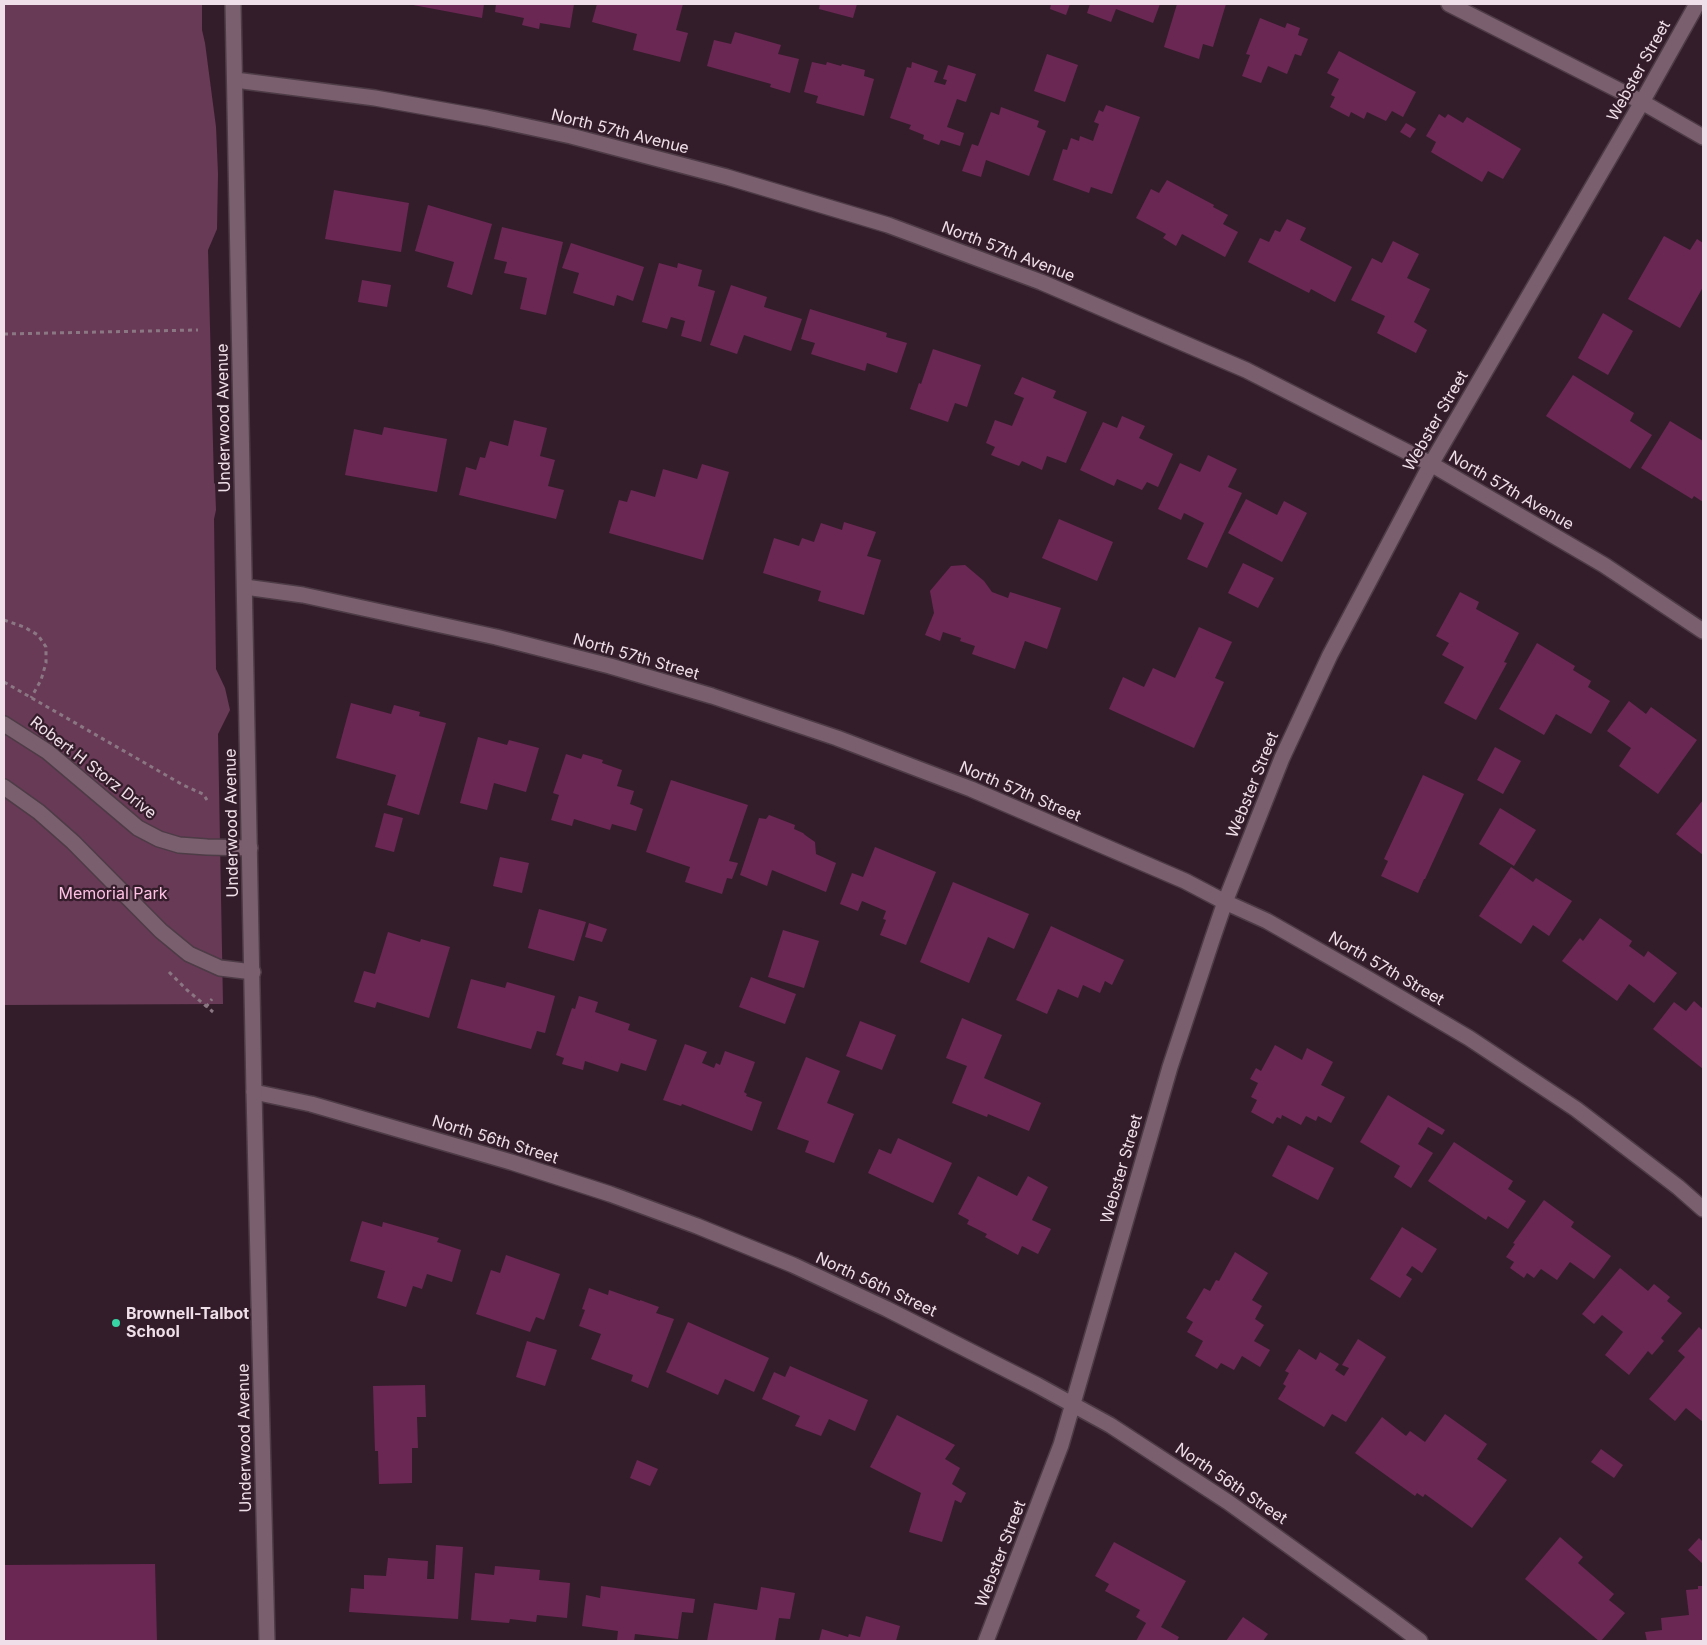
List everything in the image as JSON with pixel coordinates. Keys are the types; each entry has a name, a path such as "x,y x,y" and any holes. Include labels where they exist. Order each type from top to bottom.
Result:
{"street":[{"name":"Underwood Avenue","path":"234,4 254,1092 267,1641"},
{"path":"1449,4 1642,102 1703,137"},
{"name":"Webster Street","path":"986,1641 1061,1445 1170,1067 1225,902 1282,758 1330,655 1430,464 1642,102 1697,4"},
{"name":"North 57th Avenue","path":"235,80 375,98 487,118 571,136 728,177 888,225 1042,282 1246,370 1430,464 1604,565 1703,631"},
{"name":"North 57th Street","path":"245,587 303,595 496,637 610,666 712,696 837,738 971,789 1185,881 1267,921 1360,974 1469,1038 1576,1110 1678,1187 1703,1209"},
{"name":"Robert H Storz Drive","path":"4,724 48,752 138,828 159,839 179,845 198,847 250,848"},
{"path":"4,787 39,812 73,842 161,931 189,954 220,968 253,972"},
{"name":"North 56th Street","path":"254,1092 307,1102 502,1159 610,1194 697,1226 793,1266 888,1309 1037,1385 1110,1425 1228,1502 1420,1641"}],"path":[{"path":"4,334 198,330"},
{"path":"4,620 24,627 38,635 46,647 46,663 41,680 32,698"},
{"path":"4,682 183,785 203,794 207,800"},
{"path":"206,1007 212,999"}],"green space":[{"name":"Memorial Park","path":"4,4 202,4 202,30 216,127 218,174 217,229 208,250 216,510 214,519 216,669 225,688 230,710 218,734 223,1004 4,1005"}],"building":[{"path":"408,4 484,4 482,18"},
{"path":"496,4 574,4 570,28 540,23 539,29 522,25 524,18 495,12"},
{"path":"597,4 683,4 676,30 688,33 680,62 633,50 637,34 592,22"},
{"path":"820,4 857,4 853,18 819,9"},
{"path":"1051,4 1070,4 1066,15 1050,9"},
{"path":"1090,4 1160,4 1153,23 1116,9 1111,22 1087,13"},
{"path":"1177,4 1226,4 1213,47 1203,44 1199,59 1164,47"},
{"path":"1260,18 1285,28 1287,23 1300,28 1298,35 1308,39 1301,56 1295,54 1287,74 1268,66 1261,83 1242,76 1250,55 1246,54"},
{"path":"735,32 781,45 778,54 799,59 790,93 770,87 771,84 707,66 714,40 731,44"},
{"path":"1339,51 1416,92 1403,117 1392,111 1386,121 1367,112 1364,119 1351,112 1349,117 1330,107 1335,97 1331,95 1339,79 1327,73"},
{"path":"1047,54 1078,65 1065,102 1034,91"},
{"path":"812,62 826,65 827,62 841,66 842,64 865,70 864,76 874,79 864,116 816,103 818,96 804,92"},
{"path":"912,62 938,71 934,82 945,85 947,80 943,79 948,65 976,74 966,102 957,99 947,127 964,133 960,146 941,140 939,145 923,139 924,135 909,129 911,125 890,118 907,67 911,68"},
{"path":"1106,105 1140,117 1112,194 1091,187 1089,193 1053,180 1063,149 1067,150 1071,138 1079,141 1080,136 1093,141 1099,124 1094,122 1099,110 1103,112"},
{"path":"1001,107 1039,121 1037,127 1046,131 1029,176 986,160 981,177 962,171 972,144 978,146 991,112 999,115"},
{"path":"1439,114 1445,118 1448,114 1463,123 1467,117 1521,149 1503,179 1488,171 1482,182 1431,152 1436,142 1426,136"},
{"path":"1406,123 1416,129 1410,138 1400,132"},
{"path":"1167,180 1214,205 1213,207 1228,215 1223,224 1238,232 1225,257 1182,234 1176,246 1163,238 1166,234 1136,218 1151,189 1159,193"},
{"path":"334,190 409,203 401,252 325,239"},
{"path":"428,205 492,224 472,295 447,287 454,262 415,251"},
{"path":"1287,219 1306,228 1300,240 1352,267 1335,302 1311,289 1309,293 1248,262 1260,238 1269,242 1275,230 1280,232"},
{"path":"502,227 563,242 546,315 520,309 527,278 504,273 507,262 494,259"},
{"path":"1664,236 1690,250 1697,239 1703,243 1703,287 1680,328 1628,299"},
{"path":"1393,241 1419,254 1407,278 1430,289 1414,322 1427,330 1416,353 1377,333 1385,316 1351,300 1372,258 1382,263"},
{"path":"571,243 644,267 633,301 617,295 614,306 573,293 579,273 562,268"},
{"path":"659,263 677,268 678,263 702,270 698,286 715,291 701,342 681,336 685,321 671,317 667,329 642,322"},
{"path":"362,280 391,285 387,307 358,302"},
{"path":"731,285 767,297 764,307 802,319 791,351 744,335 737,354 710,345"},
{"path":"810,309 887,333 886,337 907,343 897,373 867,363 865,371 811,354 815,343 801,339"},
{"path":"1603,313 1633,331 1608,375 1578,358"},
{"path":"933,349 981,365 967,407 955,403 948,422 910,409"},
{"path":"1573,375 1634,413 1630,421 1652,435 1630,469 1546,416"},
{"path":"1022,377 1056,391 1053,398 1087,412 1066,463 1047,456 1042,470 1022,461 1019,466 991,455 995,447 986,443 995,420 1012,426 1024,398 1014,394"},
{"path":"1122,416 1145,426 1139,438 1173,454 1158,487 1147,482 1142,490 1117,479 1114,486 1080,470 1103,422 1117,428"},
{"path":"514,420 547,428 540,456 555,460 548,486 564,490 556,519 459,495 466,467 476,470 480,457 485,458 490,441 508,446"},
{"path":"1670,421 1703,441 1703,502 1694,496 1692,499 1641,468"},
{"path":"384,427 447,439 437,492 345,475 354,429 382,435"},
{"path":"1208,455 1237,469 1228,487 1242,493 1207,568 1187,559 1204,523 1184,513 1181,520 1158,509 1180,463 1200,472"},
{"path":"702,464 729,472 703,560 609,533 619,500 627,502 631,490 655,497 663,469 697,479"},
{"path":"1246,499 1277,515 1284,501 1307,513 1282,562 1228,533"},
{"path":"1059,519 1113,542 1097,581 1042,558"},
{"path":"844,522 876,532 867,556 881,560 864,615 818,601 821,591 763,573 774,538 799,546 802,538 814,542 821,523 842,530"},
{"path":"1243,563 1274,578 1258,608 1228,593"},
{"path":"965,565 984,581 992,592 1008,598 1010,592 1061,608 1047,649 1025,641 1015,669 972,654 975,646 960,641 961,638 943,632 940,641 925,635 934,613 930,591 951,566"},
{"path":"1460,592 1479,602 1476,609 1519,633 1504,662 1507,663 1476,720 1444,703 1464,667 1442,655 1449,643 1436,636"},
{"path":"1199,627 1232,642 1215,678 1224,682 1194,748 1109,709 1123,677 1144,687 1153,668 1175,678"},
{"path":"1537,643 1575,666 1573,670 1591,681 1588,687 1610,701 1591,734 1556,714 1544,735 1499,709"},
{"path":"1629,701 1646,714 1651,707 1697,740 1658,794 1619,766 1631,748 1607,731"},
{"path":"351,703 391,714 394,705 420,712 419,716 446,723 419,815 387,805 396,775 336,758"},
{"path":"478,737 507,745 509,740 539,748 526,792 494,783 487,810 460,803"},
{"path":"1495,747 1521,761 1503,794 1477,780"},
{"path":"566,754 581,759 583,754 603,760 602,763 622,770 617,786 634,791 630,804 643,809 636,831 612,824 610,830 574,819 572,826 551,820 559,795 553,793"},
{"path":"1423,775 1464,794 1418,893 1381,876 1388,861 1384,859"},
{"path":"671,780 748,805 729,861 738,863 732,879 727,878 722,894 685,882 690,867 646,852"},
{"path":"1703,800 1703,855 1676,834"},
{"path":"1500,808 1536,830 1514,866 1479,844"},
{"path":"384,813 403,818 394,852 375,847"},
{"path":"769,815 795,825 794,829 815,842 816,854 836,863 826,892 772,870 767,886 740,875 759,818 766,819"},
{"path":"875,847 936,872 906,945 880,935 886,920 883,919 886,911 862,901 858,911 840,904 852,873 863,877"},
{"path":"500,857 529,863 522,893 493,886"},
{"path":"1511,867 1533,882 1536,878 1572,901 1549,936 1533,925 1521,944 1479,916"},
{"path":"953,882 1029,914 1014,949 988,937 969,983 920,962"},
{"path":"539,909 586,922 574,961 528,948"},
{"path":"1600,918 1632,941 1629,946 1644,957 1648,951 1677,973 1654,1003 1629,984 1617,1001 1562,961 1580,938 1583,941"},
{"path":"589,923 607,929 602,942 585,937"},
{"path":"1051,926 1124,960 1112,985 1105,981 1100,993 1083,985 1078,998 1058,989 1047,1014 1016,1000"},
{"path":"783,930 819,941 804,988 768,977"},
{"path":"388,932 420,942 421,939 450,947 429,1018 377,1002 375,1008 354,1002 364,971 375,974"},
{"path":"751,977 796,994 785,1024 739,1007"},
{"path":"471,979 505,988 507,982 555,996 545,1033 537,1031 531,1049 457,1028"},
{"path":"579,996 598,1002 595,1012 630,1024 628,1030 657,1040 646,1071 621,1063 618,1072 585,1061 583,1070 562,1064 564,1058 556,1055 572,1008 575,1009"},
{"path":"1694,1001 1703,1009 1703,1069 1653,1029 1674,1002 1686,1011"},
{"path":"962,1018 1002,1035 984,1078 1041,1103 1029,1131 988,1114 987,1117 952,1103 967,1066 946,1058"},
{"path":"860,1021 896,1035 882,1070 846,1056"},
{"path":"685,1044 707,1052 702,1063 714,1068 716,1063 720,1065 725,1051 755,1062 744,1092 747,1094 746,1096 762,1102 752,1131 682,1104 681,1106 663,1100"},
{"path":"1275,1045 1302,1060 1307,1048 1333,1062 1321,1085 1345,1097 1331,1123 1318,1116 1316,1121 1306,1116 1301,1125 1282,1115 1281,1119 1277,1117 1273,1124 1251,1112 1257,1100 1251,1097 1258,1083 1250,1079 1256,1068 1261,1071"},
{"path":"806,1057 840,1071 827,1103 854,1114 834,1163 805,1152 809,1141 777,1129"},
{"path":"1388,1095 1445,1130 1442,1135 1428,1127 1418,1144 1433,1153 1411,1188 1394,1177 1400,1166 1360,1142"},
{"path":"898,1138 952,1163 933,1203 868,1173 879,1149 891,1154"},
{"path":"1454,1142 1513,1181 1508,1189 1526,1201 1508,1229 1488,1216 1486,1220 1428,1181"},
{"path":"1288,1145 1334,1168 1318,1200 1272,1176"},
{"path":"978,1176 1017,1196 1028,1176 1048,1187 1032,1220 1051,1229 1038,1254 1022,1246 1018,1255 985,1237 987,1234 967,1224 969,1220 958,1214"},
{"path":"1544,1200 1574,1222 1571,1227 1611,1256 1594,1279 1570,1262 1557,1280 1541,1269 1534,1278 1527,1273 1524,1278 1510,1268 1514,1262 1506,1257 1515,1244 1513,1243"},
{"path":"362,1221 382,1227 383,1222 439,1238 437,1242 461,1250 452,1282 427,1274 422,1289 413,1286 406,1307 377,1298 385,1271 350,1261"},
{"path":"1402,1227 1437,1249 1422,1273 1412,1266 1406,1275 1412,1279 1400,1298 1370,1279"},
{"path":"1235,1252 1268,1273 1252,1300 1262,1306 1255,1319 1264,1325 1254,1341 1270,1350 1260,1367 1242,1356 1234,1370 1221,1363 1217,1369 1195,1356 1203,1341 1187,1332 1193,1322 1186,1318 1204,1288 1210,1291 1216,1280 1219,1281"},
{"path":"506,1255 560,1274 544,1320 536,1317 530,1332 476,1314 491,1270 500,1273"},
{"path":"1620,1268 1648,1291 1654,1284 1670,1297 1667,1301 1682,1313 1661,1338 1664,1341 1652,1355 1648,1351 1629,1375 1605,1355 1623,1332 1602,1315 1594,1324 1582,1314"},
{"path":"589,1288 608,1295 609,1290 640,1300 659,1307 656,1313 674,1319 648,1388 631,1381 633,1375 591,1359 601,1334 579,1326 585,1310 582,1309"},
{"path":"688,1322 769,1358 754,1392 725,1379 718,1395 666,1372"},
{"path":"1699,1327 1703,1331 1703,1422 1686,1408 1675,1421 1649,1399 1685,1357 1678,1351"},
{"path":"1358,1339 1386,1357 1346,1422 1332,1414 1324,1427 1278,1399 1286,1386 1283,1384 1289,1373 1285,1371 1299,1349 1316,1360 1320,1352 1339,1364 1335,1370 1344,1376 1349,1368 1342,1365"},
{"path":"527,1341 557,1350 545,1386 516,1377"},
{"path":"790,1366 868,1400 855,1431 829,1419 821,1436 795,1426 800,1416 762,1399 774,1372 785,1377"},
{"path":"425,1385 426,1417 417,1417 418,1448 412,1448 412,1483 379,1484 378,1451 375,1451 373,1386"},
{"path":"1445,1414 1487,1444 1477,1459 1507,1480 1472,1528 1425,1494 1423,1497 1417,1493 1415,1496 1355,1453 1382,1417 1406,1436 1410,1431 1425,1442"},
{"path":"897,1415 955,1445 945,1459 960,1468 952,1484 966,1493 961,1503 955,1500 942,1542 909,1532 921,1493 870,1467"},
{"path":"1601,1449 1623,1465 1614,1478 1591,1462"},
{"path":"637,1460 658,1469 650,1486 630,1478"},
{"path":"1560,1537 1583,1557 1578,1563 1614,1594 1609,1600 1625,1613 1601,1641 1525,1579"},
{"path":"1699,1538 1703,1542 1703,1564 1688,1550"},
{"path":"1114,1542 1186,1581 1161,1627 1179,1637 1177,1641 1136,1641 1146,1623 1136,1617 1140,1610 1105,1591 1109,1584 1095,1576"},
{"path":"436,1545 463,1547 458,1619 349,1612 351,1588 364,1589 364,1575 386,1576 388,1558 428,1561 427,1579 434,1579"},
{"path":"155,1564 157,1641 4,1641 4,1565"},
{"path":"495,1566 540,1570 539,1580 570,1583 567,1618 537,1615 536,1622 510,1619 509,1623 471,1620 475,1573 494,1575"},
{"path":"601,1586 695,1599 693,1613 682,1612 678,1639 635,1634 634,1641 617,1640 618,1631 582,1626 586,1595 600,1598"},
{"path":"1698,1586 1703,1586 1703,1641 1647,1641 1645,1632 1662,1630 1661,1618 1689,1615 1686,1590 1698,1589"},
{"path":"761,1587 795,1593 790,1619 779,1618 775,1641 707,1641 714,1603 757,1610"},
{"path":"866,1616 900,1626 896,1641 819,1641 822,1629 848,1637 849,1634 860,1637"},
{"path":"1243,1617 1268,1634 1263,1641 1226,1641"}],"place":[{"name":"Brownell-Talbot School","path":"116,1323"}]}
